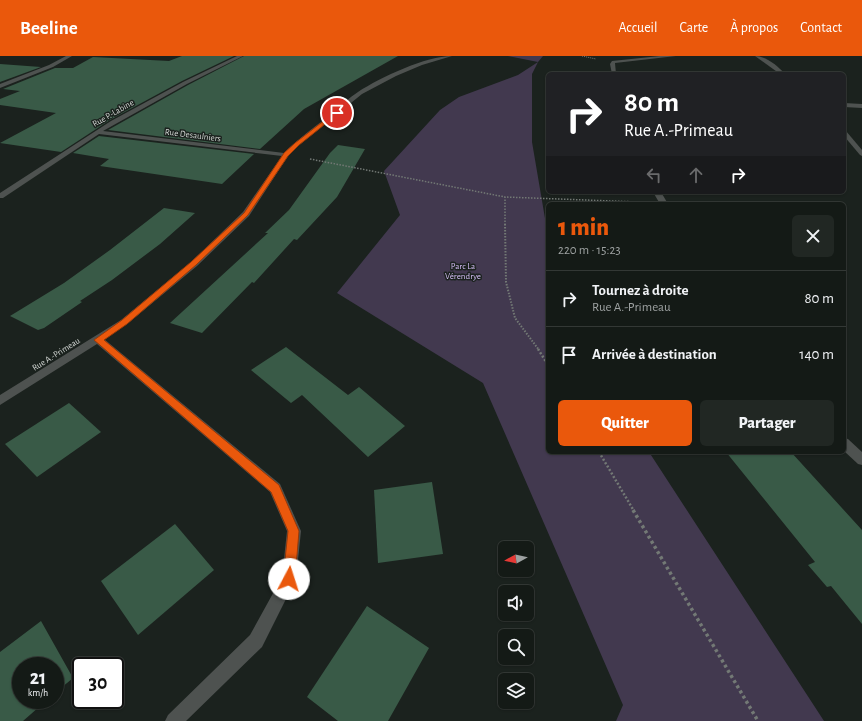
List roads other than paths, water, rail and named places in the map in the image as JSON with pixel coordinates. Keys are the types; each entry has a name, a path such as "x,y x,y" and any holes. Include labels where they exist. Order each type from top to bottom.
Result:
{"street":[{"path":"0,86 51,66 70,56"},
{"name":"Rue P.-Labine","path":"0,196 97,132 186,83 241,56"},
{"name":"Rue A.-Primeau","path":"0,401 98,340 124,322 194,264 246,214 286,154 372,86 420,64 450,56"},
{"path":"614,72 612,64 614,62 674,56"},
{"path":"756,56 768,62 780,72"},
{"path":"846,105 862,106"},
{"name":"Rue Desaulniers","path":"97,132 286,154"},
{"path":"846,134 862,154"},
{"path":"98,340 275,488 294,531 289,579 256,641 174,721"},
{"path":"846,445 862,460"}],"park label":[{"name":"Parc La Vérendrye","path":"463,272"}]}
